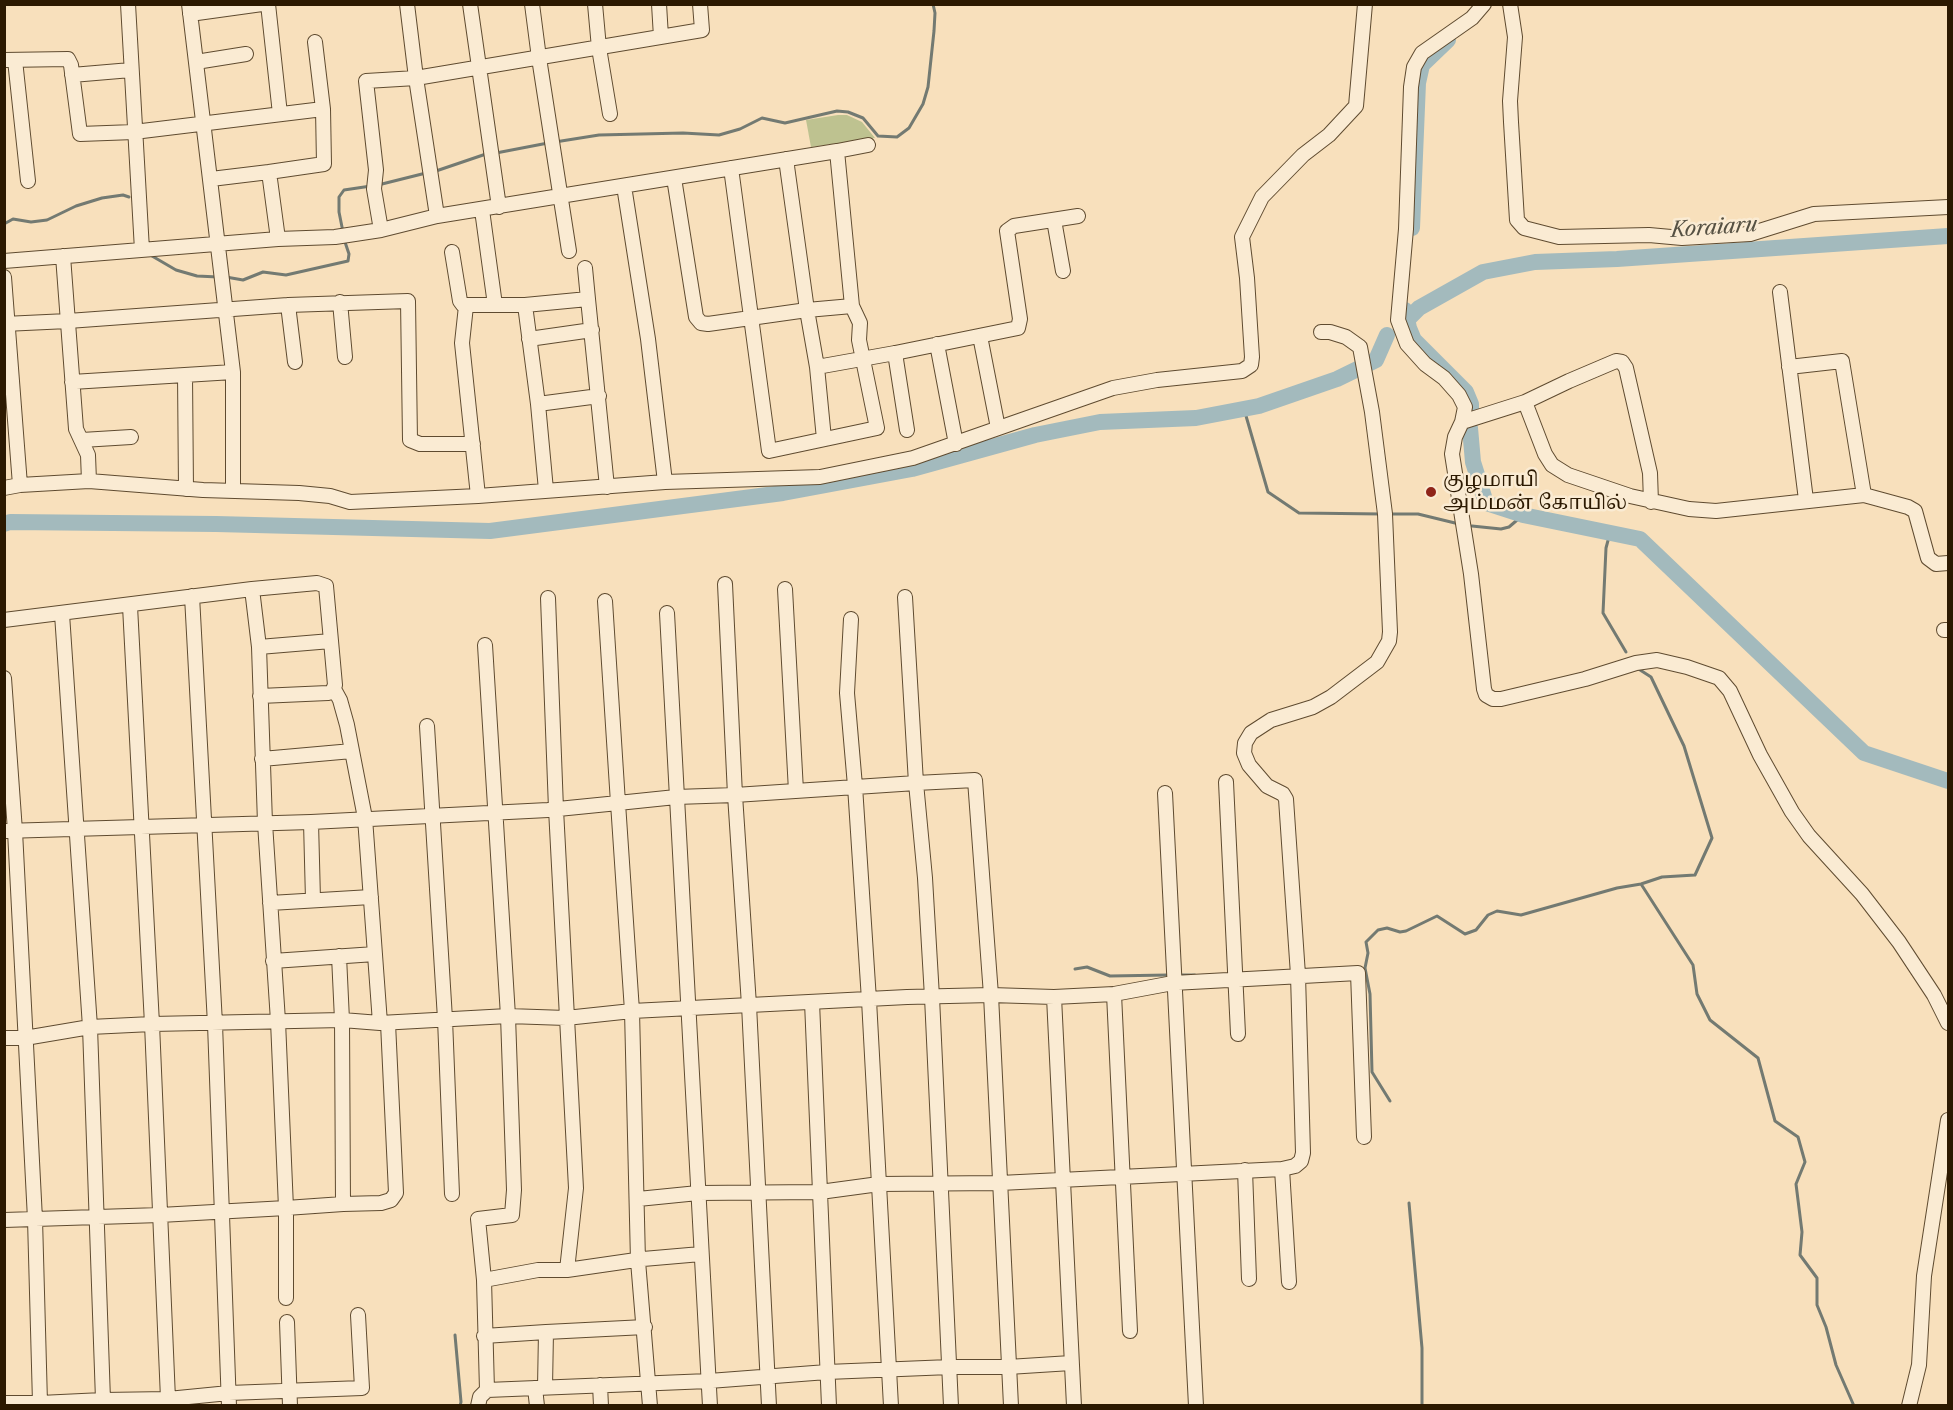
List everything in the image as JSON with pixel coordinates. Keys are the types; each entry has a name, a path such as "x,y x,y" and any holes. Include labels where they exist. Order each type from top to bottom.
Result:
{"street":[{"path":"128,4 142,250"},
{"path":"233,491 233,372 190,9 262,4"},
{"path":"268,4 280,114"},
{"path":"407,4 437,216"},
{"path":"470,4 499,207"},
{"path":"532,4 569,251"},
{"path":"595,4 598,48 610,114"},
{"path":"658,4 661,37"},
{"path":"381,230 374,189 376,170 366,81 416,78 702,30 700,4"},
{"path":"4,488 89,481 186,489 299,493 330,496 350,502 478,496 666,482 820,477 913,458 1113,388 1157,380 1242,371 1251,365 1252,357 1248,278 1242,237 1263,197 1303,154 1329,135 1356,106 1365,4"},
{"path":"1484,4 1472,18 1422,53 1414,67 1406,229 1398,320 1407,344 1459,395 1465,407 1452,454 1464,516 1486,694 1493,699 1526,695 1636,663 1657,660 1719,678 1731,691 1760,755 1792,812 1809,836 1862,894 1899,942 1934,995 1948,1023"},
{"path":"1510,4 1515,38 1510,101 1517,220 1524,228 1559,237 1649,235 1682,238 1750,234 1814,214 1948,207"},
{"path":"211,179 324,164 323,109 315,42"},
{"path":"196,62 246,54"},
{"path":"28,181 10,60 68,59 80,134 134,132 323,109"},
{"path":"72,75 131,70"},
{"path":"4,261 352,235 437,216 868,145"},
{"path":"731,168 769,451 877,428 858,340 860,323 852,306 837,151"},
{"path":"786,159 817,367 824,439"},
{"path":"269,172 278,239"},
{"path":"674,178 696,317 701,323 708,324 807,309 852,306"},
{"path":"624,186 648,339 666,482"},
{"path":"482,210 495,305"},
{"path":"817,367 1018,328 1020,324 1007,231 1014,226 1078,216"},
{"path":"1054,220 1063,272"},
{"path":"452,252 460,301 466,306 525,305 588,299"},
{"path":"63,256 76,429 88,455 89,481"},
{"path":"585,268 607,487"},
{"path":"4,277 20,485"},
{"path":"1780,292 1806,500"},
{"path":"7,323 68,321 340,302 408,301 410,440 420,444 473,444"},
{"path":"340,302 345,357"},
{"path":"288,305 295,362"},
{"path":"525,305 546,490"},
{"path":"466,306 462,343 478,496"},
{"path":"529,339 592,330"},
{"path":"638,1199 698,1193 820,1192 879,1184 1000,1183 1282,1169 1295,1166 1301,1161 1303,1153 1298,975 1286,799 1283,794 1267,786 1249,765 1244,753 1245,743 1251,733 1271,720 1313,707 1331,697 1377,662 1389,641 1390,632 1385,514 1372,412 1365,386 1360,347 1346,338 1330,332 1321,332"},
{"path":"980,336 998,428"},
{"path":"937,344 956,444"},
{"path":"896,353 907,430"},
{"path":"1789,367 1842,361 1864,495"},
{"path":"1462,422 1525,402 1569,381 1616,362 1622,362 1626,368 1650,473 1652,502"},
{"path":"72,382 233,372"},
{"path":"185,375 186,489"},
{"path":"538,404 599,396"},
{"path":"1525,402 1545,454 1552,465 1568,475 1652,502 1716,511 1864,495 1916,511 1928,558 1936,564 1948,563"},
{"path":"82,440 131,437"},
{"path":"4,620 252,589 323,583 326,586 334,689 340,700 347,725 365,818 375,954 384,1023 396,1193 391,1200 381,1203 160,1215 4,1220"},
{"path":"725,584 770,1406"},
{"path":"252,589 258,647 265,823 278,1021 286,1208 286,1298"},
{"path":"785,589 795,790"},
{"path":"192,596 215,1024 229,1399"},
{"path":"905,597 932,997 951,1406"},
{"path":"548,598 556,809 576,1188 567,1270"},
{"path":"605,601 632,1011 638,1261 650,1406"},
{"path":"130,606 152,1024 168,1402"},
{"path":"667,613 675,797 689,1007 710,1406"},
{"path":"62,614 90,1027 103,1400"},
{"path":"851,619 847,693 869,1000 891,1406"},
{"path":"258,647 331,641"},
{"path":"478,1406 480,1397 487,1389 484,1280 478,1219 512,1215 514,1190 508,1016 484,645"},
{"path":"4,678 10,831 35,1219 40,1402"},
{"path":"260,696 328,693 334,689"},
{"path":"427,726 445,1019 452,1194"},
{"path":"262,759 352,751"},
{"path":"10,831 311,822 556,809 675,797 975,780 991,995 1011,1406"},
{"path":"1226,782 1238,1034"},
{"path":"1165,793 1196,1406"},
{"path":"311,822 313,900"},
{"path":"270,903 371,897"},
{"path":"273,961 375,954"},
{"path":"339,956 342,1020 343,1204"},
{"path":"4,1038 25,1038 90,1027 152,1024 342,1020 384,1023 508,1016 566,1018 689,1007 907,997 991,995 1054,997 1114,994 1173,983 1358,973 1364,1137"},
{"path":"1114,994 1130,1331"},
{"path":"1054,997 1074,1406"},
{"path":"813,1002 829,1406"},
{"path":"1909,1406 1919,1365 1924,1276 1948,1120"},
{"path":"1282,1169 1289,1282"},
{"path":"1245,1170 1249,1279"},
{"path":"484,1280 538,1270 567,1270 643,1259 701,1254"},
{"path":"4,1403 103,1400 168,1402 229,1399 289,1391 362,1388 358,1315"},
{"path":"287,1322 290,1406"},
{"path":"484,1336 645,1327"},
{"path":"537,1406 546,1332"},
{"path":"487,1389 709,1382 827,1372 1071,1363"},
{"path":"600,1385 601,1406"}],"green space":[{"path":"847,115 862,122 875,138 811,147 806,120"}],"waterway":[{"path":"555,142 599,135 683,133 719,135 740,129 762,118 785,123 837,111 848,112 863,118 878,136 897,137 909,128 923,104 928,87 934,31 933,4"},
{"path":"1412,228 1418,83 1422,65 1448,40"},
{"path":"496,153 548,143"},
{"path":"436,171 486,154"},
{"path":"378,185 426,173"},
{"path":"343,232 339,197 344,190 371,186"},
{"path":"4,224 13,219 31,222 47,220 76,206 102,198 123,195 129,197"},
{"name":"Koraiaru","path":"1407,320 1419,308 1483,272 1535,262 1617,259 1948,236"},
{"path":"226,277 243,280 263,272 286,275 348,261 349,254 344,239"},
{"path":"152,256 176,270 197,276 218,277"},
{"path":"1405,310 1414,340 1466,392 1471,404 1471,414"},
{"path":"4,524 10,522 216,524 490,531 783,493 912,469 1035,435 1100,422 1196,418 1259,406 1337,379 1376,360 1387,335"},
{"path":"1244,409 1268,492 1299,513 1382,514"},
{"path":"1470,428 1473,462 1486,503 1523,515 1640,539 1864,753 1948,781"},
{"path":"1389,514 1418,514 1455,523"},
{"path":"1472,526 1501,529 1509,527 1523,515"},
{"path":"1610,533 1606,548 1603,613 1626,652"},
{"path":"1390,1101 1372,1072 1370,994 1365,968 1368,953 1366,942 1378,930 1387,928 1400,932 1406,931 1437,916 1465,934 1476,930 1488,915 1497,911 1521,915 1662,877 1695,875 1712,838 1684,746 1651,677 1637,668"},
{"path":"1641,884 1693,965 1697,994 1710,1020 1758,1058 1775,1121 1798,1137 1805,1162 1796,1184 1802,1232 1800,1255 1817,1278 1817,1305 1826,1327 1836,1365 1854,1406"},
{"path":"1075,969 1087,967 1110,976 1168,975"},
{"path":"1179,975 1195,975"},
{"path":"1409,1203 1422,1348 1422,1406"},
{"path":"455,1335 460,1406"}],"place":[{"name":"குழமாயி அம்மன் கோயில்","path":"1431,492"}]}
